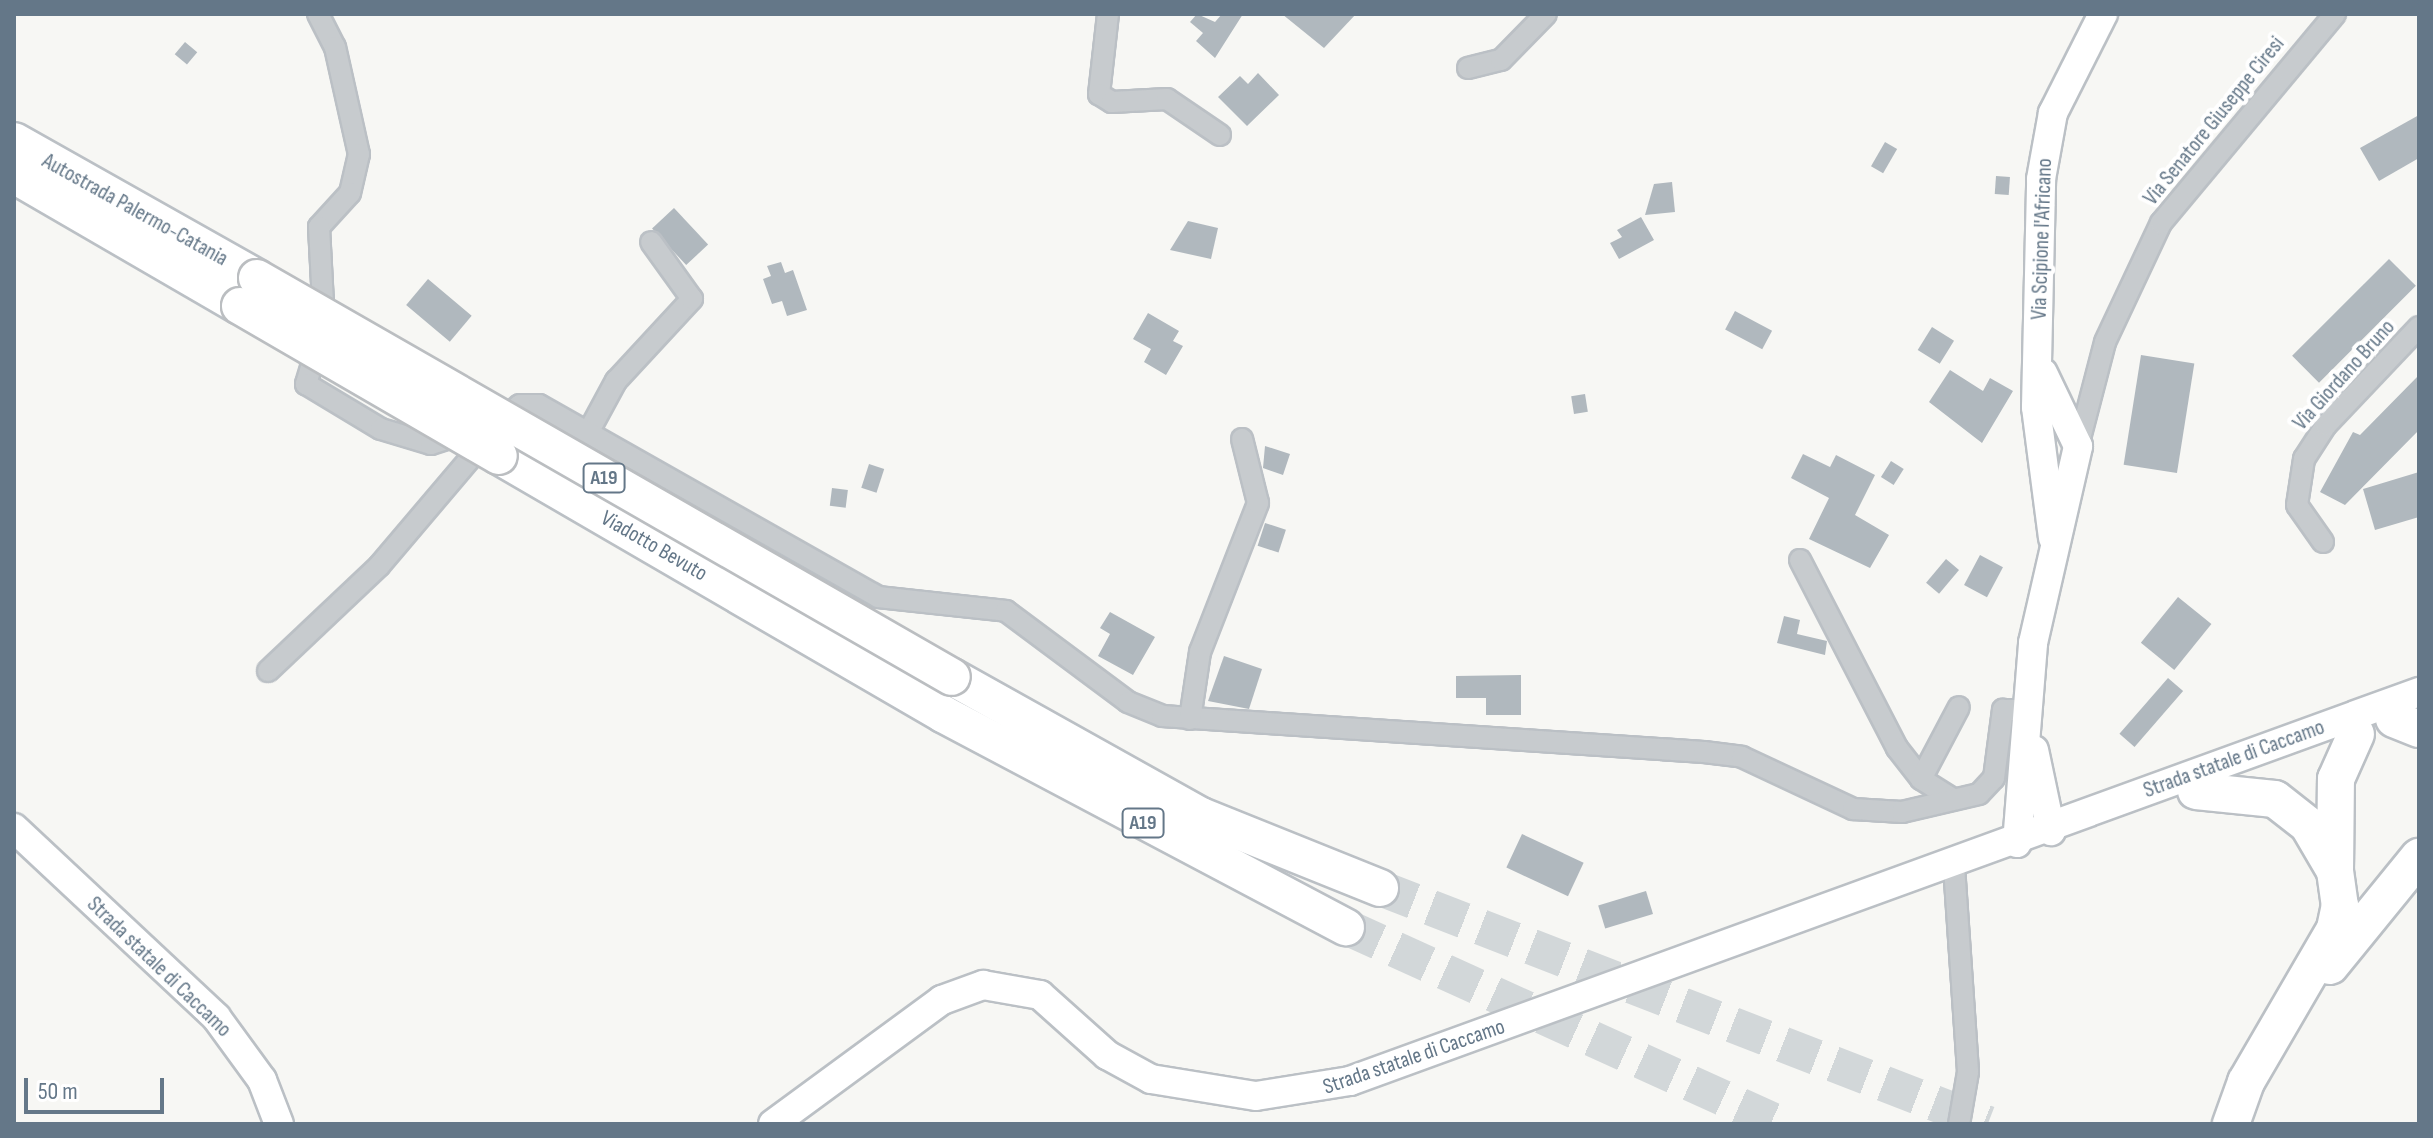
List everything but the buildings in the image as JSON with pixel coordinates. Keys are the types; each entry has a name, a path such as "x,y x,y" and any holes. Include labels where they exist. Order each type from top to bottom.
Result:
{"highway":[{"name":"Autostrada Palermo-Catania","path":"14,141 248,292"},
{"name":"Autostrada Palermo-Catania","path":"14,175 248,292"},
{"name":"Viadotto Bevuto","path":"248,292 1201,816 1380,888"},
{"name":"Viadotto Bevuto","path":"248,292 943,714 1346,927"},
{"path":"2231,1124 2335,929 2336,779 2390,719"},
{"path":"2196,791 2275,799 2308,825 2335,871"},
{"path":"2283,1022 2419,857"}],"main road":[{"name":"Via Scipione l'Africano","path":"2039,333 2045,147 2070,71 2103,14"},
{"path":"2017,843 2036,799 2028,720 2053,538 2078,446 2043,372 2039,333"},
{"path":"2039,333 2036,407 2053,538"},
{"path":"2036,407 2059,445 2078,446"},
{"name":"Strada statale di Caccamo","path":"2062,824 2078,829 2196,791 2390,719 2419,692"},
{"name":"Strada statale di Caccamo","path":"773,1124 961,989 1002,984 1040,995 1107,1055 1151,1079 1217,1093 1299,1094 1954,866 2062,824 2390,719"},
{"path":"2036,799 2062,824"},
{"name":"Strada statale di Caccamo","path":"14,828 216,1017 262,1080 279,1124"}],"street":[{"path":"318,14 335,47 359,154 350,193 319,227 324,324 306,384 381,429 431,444 502,421"},
{"path":"1108,14 1099,94 1112,102 1167,99 1220,135"},
{"path":"1468,68 1501,60 1546,14"},
{"name":"Via Senatore Giuseppe Ciresi","path":"2078,446 2095,376 2128,280 2161,223 2335,14"},
{"path":"590,429 616,381 692,299 651,242"},
{"name":"Via Giordano Bruno","path":"2323,542 2297,505 2304,459 2326,425 2419,327"},
{"path":"2043,372 2052,388 2067,394 2095,376"},
{"path":"268,671 379,566 502,421 520,405 539,405 590,429 878,597 1006,611 1128,702 1190,719 1704,752 1742,757 1853,809 1902,812 1979,794 1994,778 2003,710 2028,720"},
{"path":"1190,719 1200,652 1258,503 1242,439"},
{"path":"1800,560 1872,706 1921,779 1953,799"},
{"path":"1921,779 1959,707"},
{"path":"1954,866 1968,1072 1959,1124"}],"tunnel":[{"path":"1380,888 1988,1124"},
{"path":"1346,927 1781,1124"}]}
